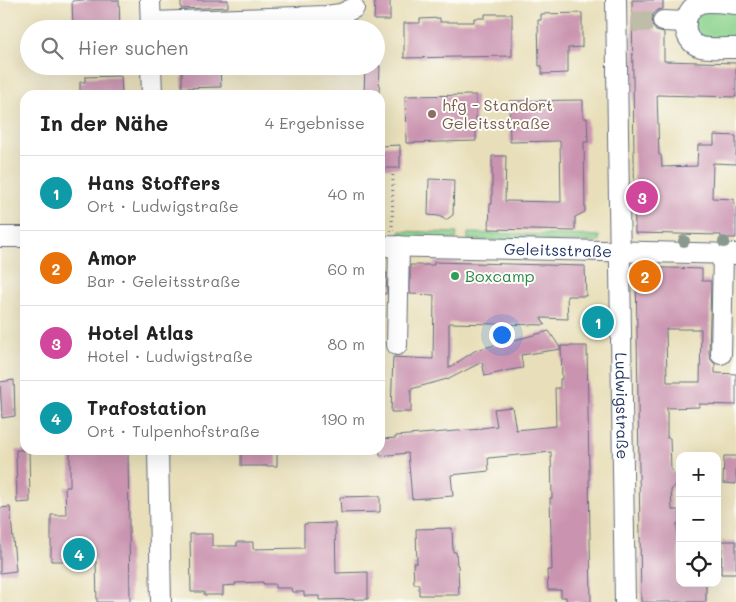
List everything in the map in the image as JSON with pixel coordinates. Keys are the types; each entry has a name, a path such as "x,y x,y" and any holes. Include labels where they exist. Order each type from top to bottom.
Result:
{"street":[{"path":"150,0 151,20"},
{"name":"Ludwigstraße","path":"616,0 624,22 620,252 625,602"},
{"path":"736,4 702,2 688,14 686,22 686,32 691,41 700,47 736,48"},
{"path":"248,20 326,16 341,14 354,8"},
{"path":"663,21 686,22"},
{"path":"151,75 152,90"},
{"path":"0,236 20,237"},
{"path":"390,246 397,345"},
{"name":"Geleitsstraße","path":"390,246 729,254"},
{"path":"721,354 729,254"},
{"path":"158,455 161,602"}],"path":[{"path":"390,246 393,174"}],"green space":[{"path":"736,9 736,42 702,41 696,35 694,20 698,12"},
{"path":"400,231 457,233 456,239 400,238"},
{"path":"468,233 599,236 599,242 468,240"}],"building":[{"path":"119,0 120,20 73,20 72,1"},
{"path":"181,0 228,0 228,7 181,9"},
{"path":"375,0 390,0 390,20 374,20"},
{"path":"632,0 663,0 663,9 653,14 651,21 656,31 664,33 664,61 736,63 736,97 657,95 659,155 661,155 662,167 697,166 698,145 714,145 714,135 736,136 736,164 713,163 712,198 734,199 736,208 736,238 721,238 721,235 635,233"},
{"path":"582,13 582,47 568,48 568,73 542,74 542,66 539,66 538,20 541,20 541,14"},
{"path":"485,14 512,14 512,56 404,58 404,23 420,23 420,19 440,18 440,22 474,22 474,18 485,18"},
{"path":"182,75 220,75 221,87 182,88"},
{"path":"365,75 380,75 379,90 364,90"},
{"path":"121,76 122,90 80,90 80,82 85,82 85,77"},
{"name":"hfg - Standort Geleitsstraße","path":"476,95 476,141 406,143 405,96"},
{"path":"583,100 583,118 587,118 588,142 584,142 585,212 575,217 575,231 489,229 490,204 492,204 492,156 506,156 505,201 561,202 560,141 510,142 509,101"},
{"path":"400,145 400,168 385,168 385,146"},
{"path":"429,179 454,180 453,215 446,220 439,216 428,215"},
{"path":"434,262 585,266 586,296 567,296 568,319 541,318 545,325 449,323 449,368 476,350 549,331 561,349 521,355 523,368 485,376 482,362 447,380 411,389 411,412 391,412 393,357 433,359 434,295 410,294 410,265 434,265"},
{"path":"636,267 702,269 702,281 711,281 709,354 715,364 715,373 736,374 736,405 699,404 699,407 667,408 667,438 670,438 671,470 676,475 676,484 671,490 672,510 676,510 676,587 706,587 706,602 641,602","holes":["666,329 701,329 700,382 667,382"]},
{"path":"385,273 387,273 386,294"},
{"path":"561,346 587,346 591,602 566,602 566,597 561,597 561,590 548,590 547,570 552,570 551,452 488,458 489,471 451,475 453,496 412,499 408,453 380,456 385,455 385,439 497,426 494,409 512,407 516,430 556,426 555,388 560,388 560,379 562,379"},
{"path":"14,380 15,416 2,418 0,382"},
{"path":"16,450 20,450 20,455 29,455 30,502 17,503"},
{"path":"70,455 128,455 130,602 97,602 96,561 51,561 51,515 66,515 65,487 70,487"},
{"path":"241,455 277,455 277,466 241,466"},
{"path":"724,456 736,456 736,484 723,483"},
{"path":"380,496 380,512 341,513 340,497"},
{"path":"10,507 16,571 0,573 0,508"},
{"path":"335,523 336,573 368,572 368,599 319,600 319,596 304,596 304,592 292,592 291,588 275,588 275,584 263,584 263,582 235,583 236,585 223,586 223,595 204,595 204,592 191,592 190,534 212,534 212,546 237,546 237,542 253,542 253,549 304,548 304,524"},
{"path":"452,528 453,552 456,552 458,565 459,595 419,595 419,584 414,584 413,563 417,563 416,529"},
{"path":"722,541 736,541 736,574 721,574"}],"tunnel":[{"path":"632,22 663,21"}],"place":[{"name":"hfg - Standort Geleitsstraße","path":"432,114"},
{"name":"Hotel Atlas","path":"642,197"},
{"name":"Boxcamp","path":"455,276"},
{"name":"Amor","path":"645,276"},
{"name":"Hans Stoffers","path":"598,322"},
{"name":"Trafostation","path":"79,554"}]}
